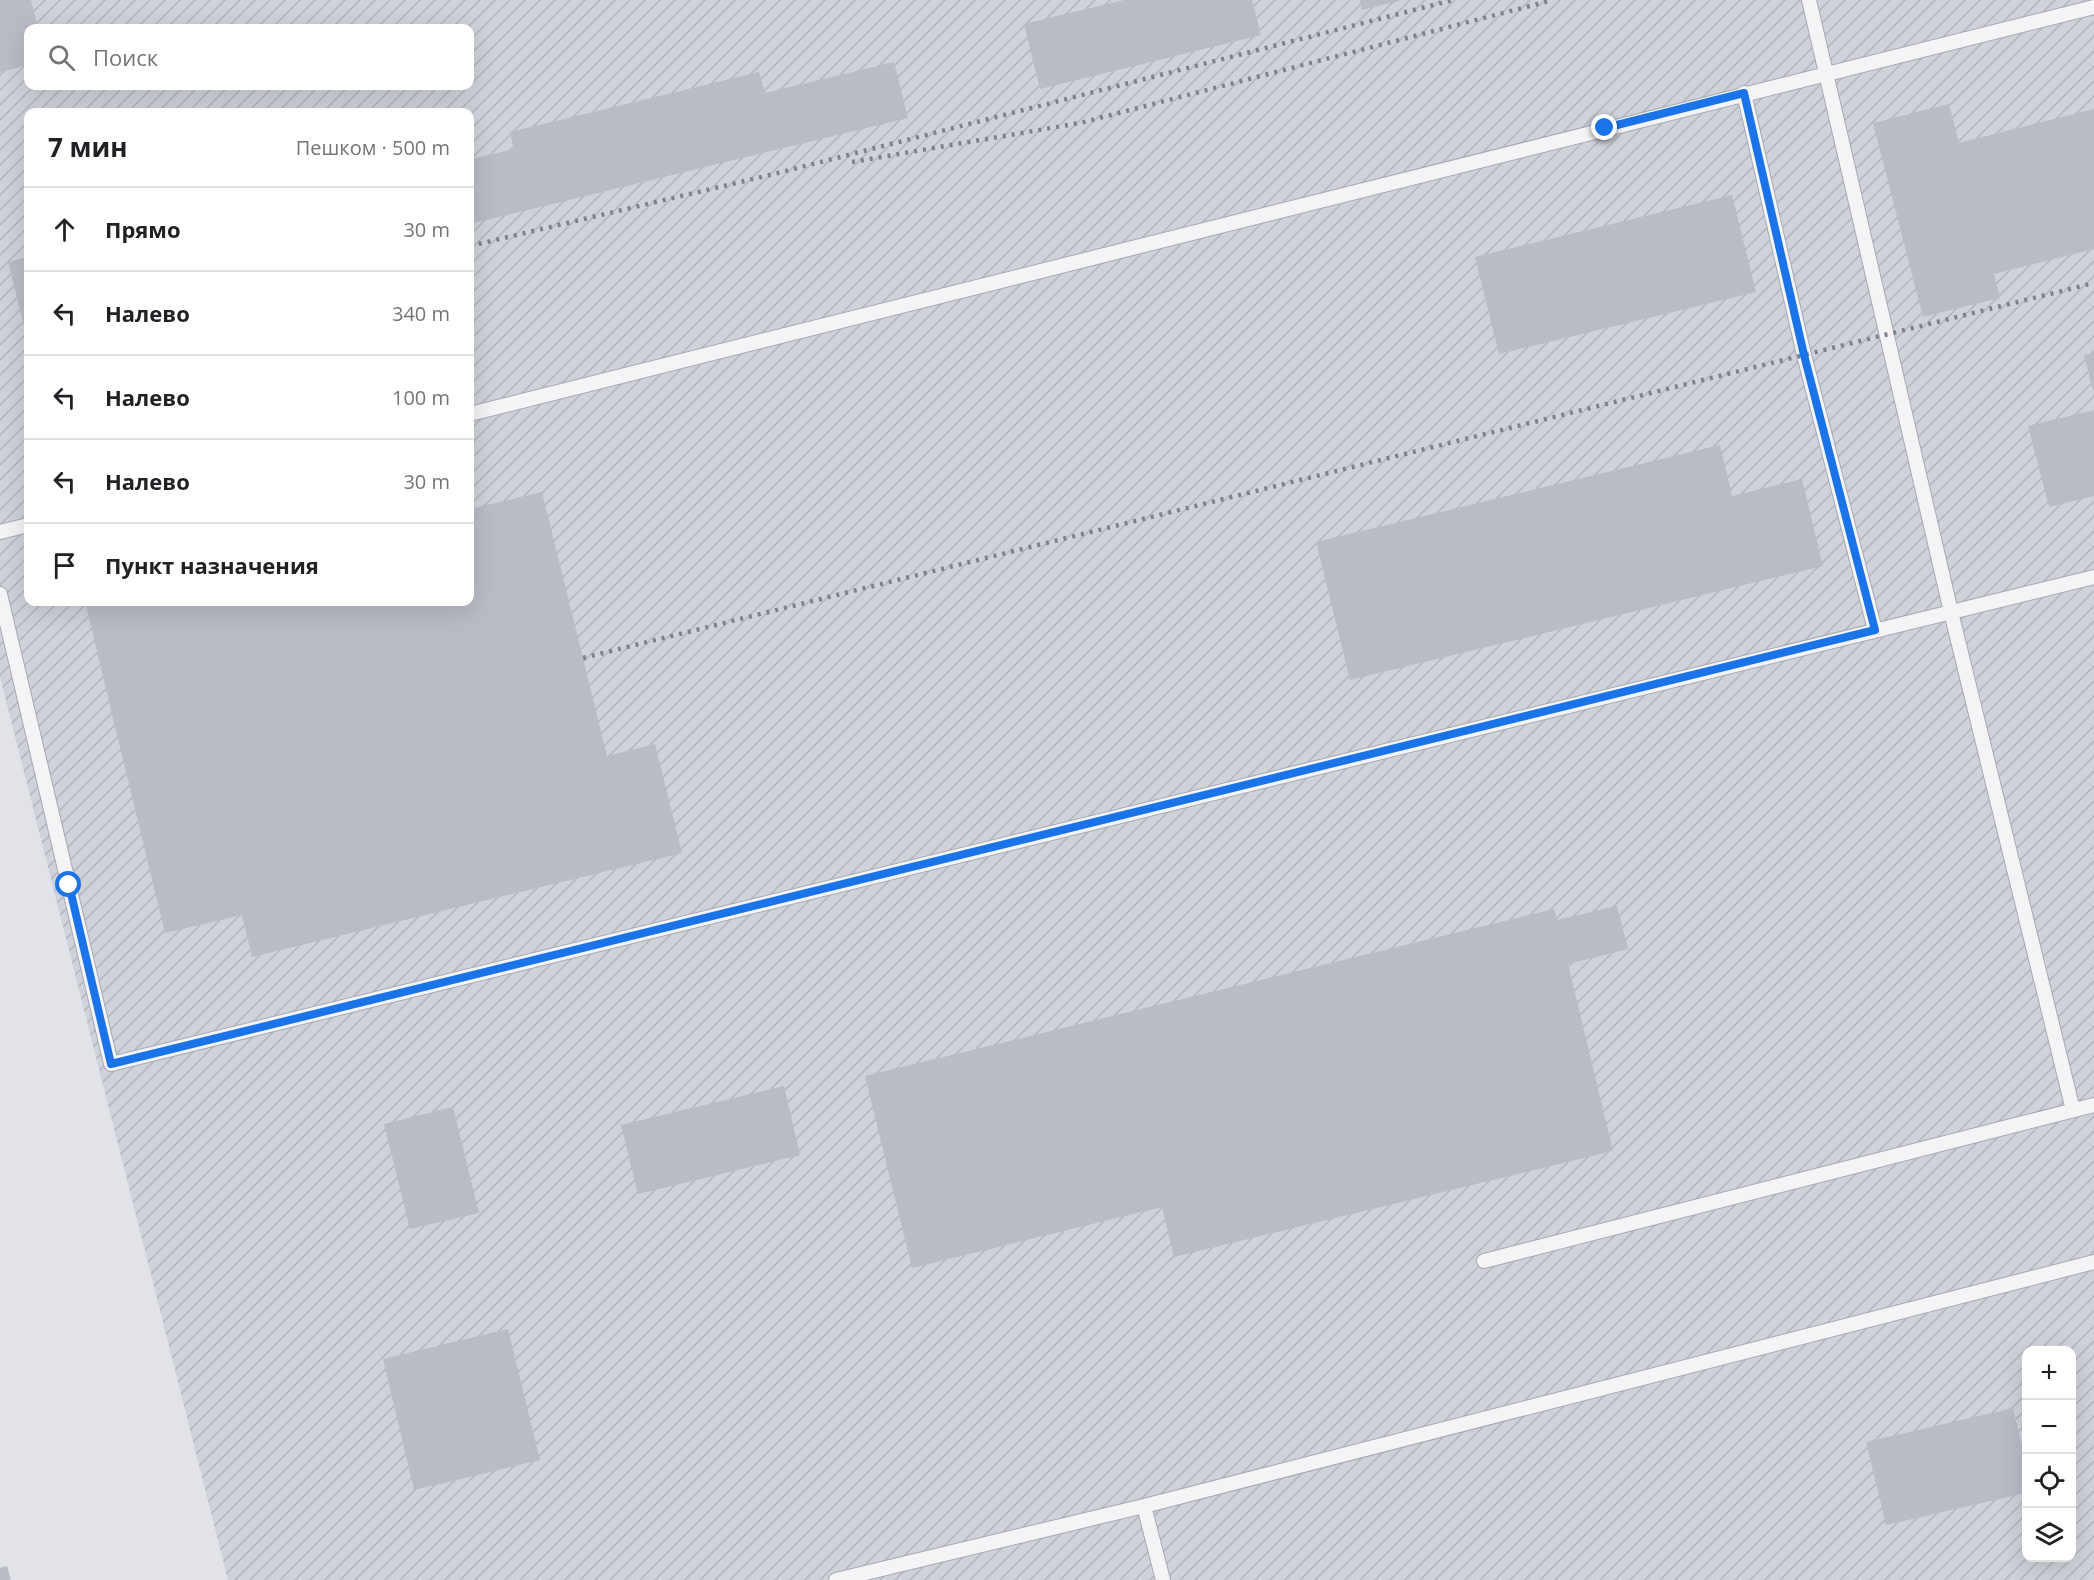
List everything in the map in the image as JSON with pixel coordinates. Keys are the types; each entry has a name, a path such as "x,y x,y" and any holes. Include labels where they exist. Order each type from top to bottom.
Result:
{"lane":[{"path":"1809,0 1951,612 2073,1110"},
{"path":"474,413 1827,72 2094,7"},
{"path":"1744,93 1804,355 1875,630"},
{"path":"0,532 24,526"},
{"path":"0,594 111,1064 2094,577"},
{"path":"1484,1261 2094,1105"},
{"path":"836,1580 1144,1506 2094,1262"},
{"path":"1144,1506 1163,1580"}],"shaded area":[{"path":"0,0 2094,0 2094,1580 228,1580 0,677"}],"building":[{"path":"0,0 31,0 37,24 24,24 24,66 0,72"},
{"path":"1124,0 1252,0 1261,35 1040,89 1024,24"},
{"path":"1360,0 1399,0 1399,1 1362,10"},
{"path":"894,62 908,118 474,223 474,158 514,149 510,132 759,72 765,93"},
{"path":"1949,104 1959,143 2094,109 2094,249 1994,274 2000,298 1923,317 1873,123"},
{"path":"1732,195 1756,292 1499,354 1475,257"},
{"path":"24,258 24,326 8,262"},
{"path":"2094,353 2094,390 2093,390 2084,355"},
{"path":"2094,410 2094,496 2049,507 2028,426"},
{"path":"1720,445 1732,496 1802,479 1823,566 1350,680 1316,542"},
{"path":"542,492 607,756 655,744 682,853 252,957 242,915 165,933 86,606 474,606 474,508"},
{"path":"1617,906 1628,949 1568,964 1613,1151 1174,1257 1162,1207 912,1268 865,1076 1554,909 1557,920"},
{"path":"784,1086 800,1155 638,1194 621,1125"},
{"path":"453,1107 479,1213 410,1229 384,1124"},
{"path":"508,1329 540,1460 414,1490 383,1359"},
{"path":"2013,1408 2022,1447 2022,1494 1886,1525 1866,1442"},
{"path":"7,1566 11,1580 0,1580 0,1568"}],"railway":[{"path":"474,245 770,175 1453,0"},
{"path":"852,162 1080,123 1553,0"},
{"path":"583,658 2094,283"}],"route":[{"path":"69,885 111,1064 1875,630 1804,355 1744,93 1605,128"}]}
